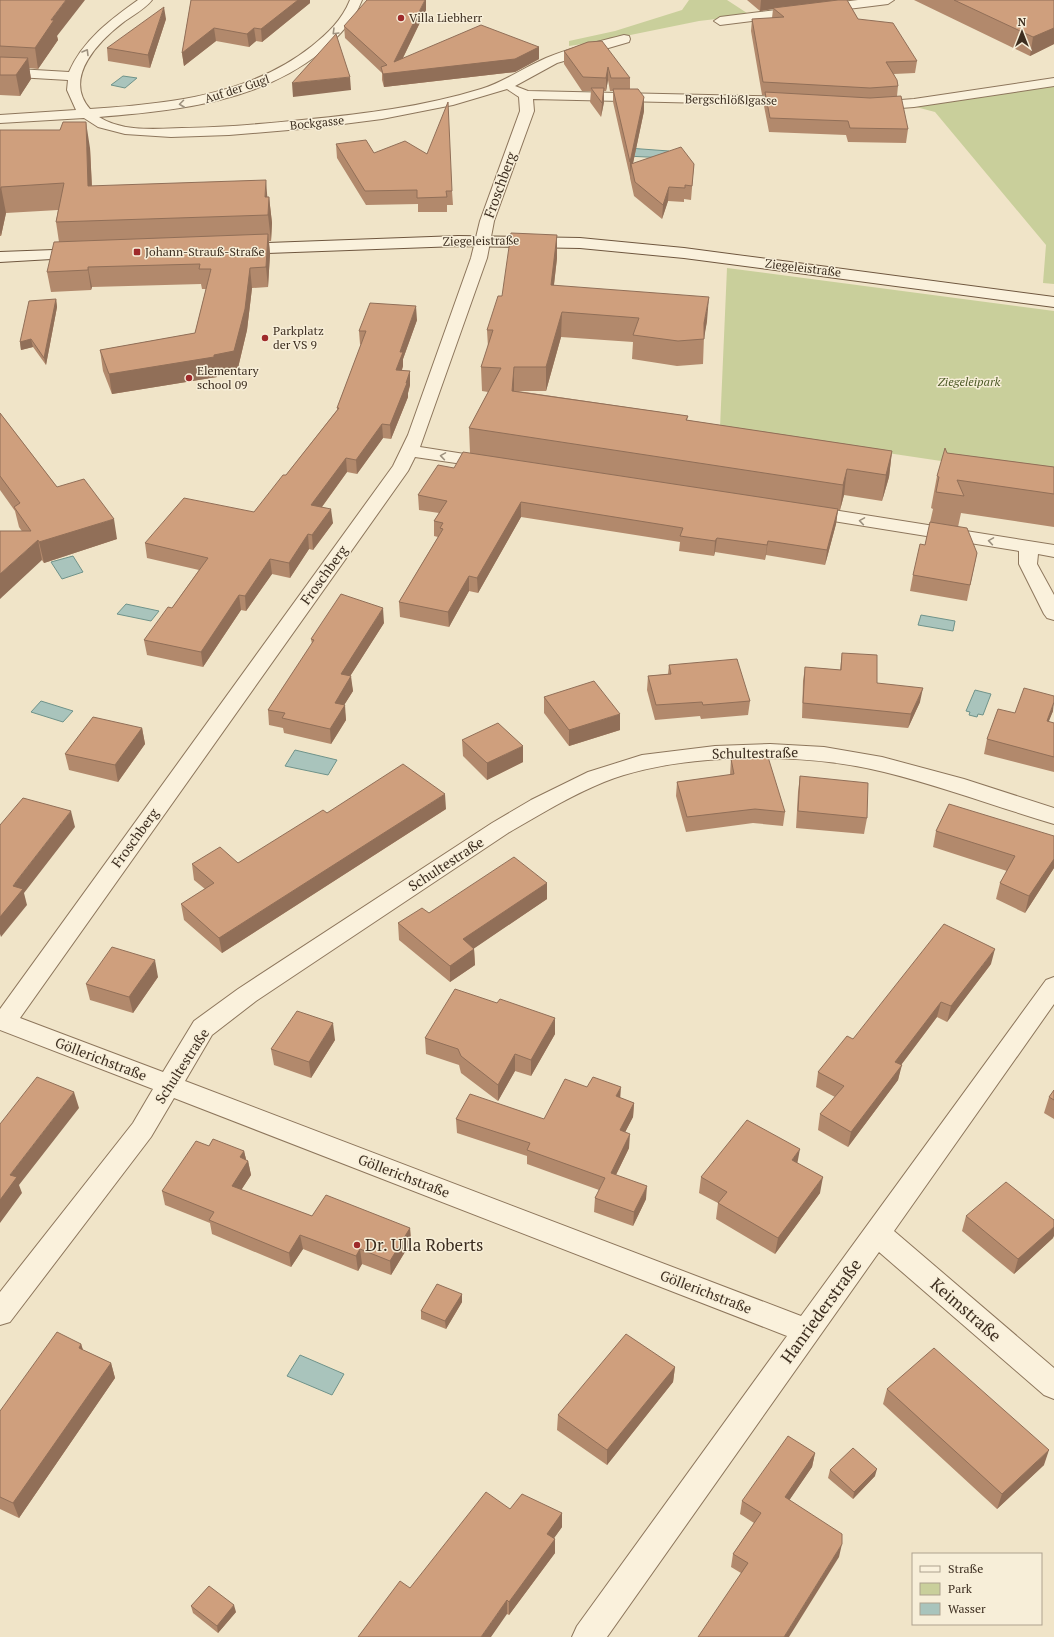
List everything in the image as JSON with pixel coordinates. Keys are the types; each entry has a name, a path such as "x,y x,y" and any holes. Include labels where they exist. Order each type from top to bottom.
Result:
{"street":[{"path":"86,114 76,99 74,88 75,76 80,62 92,43 146,0"},
{"name":"Auf der Gugl","path":"86,114 188,103 219,96 273,76 299,62 319,47 347,19 356,0"},
{"path":"720,21 888,0"},
{"name":"Bockgasse","path":"86,114 104,125 116,130 132,131 252,129 367,118 426,108 505,85 544,63 577,52 624,40"},
{"path":"0,72 75,76"},
{"path":"861,106 914,103 1054,82"},
{"path":"505,85 526,94"},
{"name":"Bergschlößlgasse","path":"526,94 810,103"},
{"name":"Froschberg","path":"2,1021 402,467 417,435 474,272 487,221 526,111 526,94"},
{"path":"0,119 86,114"},
{"name":"Ziegeleistraße","path":"226,249 483,241 580,243 652,249 1054,302"},
{"path":"0,257 93,254"},
{"path":"410,451 504,465"},
{"path":"789,509 1054,551"},
{"path":"1029,547 1028,564 1054,614"},
{"name":"Schultestraße","path":"0,1313 142,1130 203,1028 247,995 500,828 539,804 596,777 643,762 722,753 770,751 824,754 882,764 956,784 1054,816"},
{"name":"Hanriederstraße","path":"588,1637 1054,986"},
{"name":"Göllerichstraße","path":"2,1021 807,1331"},
{"name":"Keimstraße","path":"877,1233 1054,1386"}],"green space":[{"path":"689,0 727,0 750,15 699,21 569,46 569,41 615,31 682,10"},
{"path":"1054,86 1054,284 1043,283 1046,245 935,112 916,107"},
{"name":"Ziegeleipark","path":"727,268 1054,311 1054,478 720,428"}],"water":[{"path":"123,76 137,78 125,88 111,85"},
{"path":"628,148 669,151 667,158 626,156"},
{"path":"73,556 83,572 62,579 51,562"},
{"path":"126,604 159,611 151,621 117,614"},
{"path":"921,615 955,621 953,631 918,625"},
{"path":"975,690 991,694 983,715 978,714 977,717 969,715 970,712 966,711"},
{"path":"41,701 73,711 63,722 31,712"},
{"path":"295,750 337,760 328,775 285,766"},
{"path":"300,1355 344,1374 332,1395 287,1376"}],"building":[{"path":"0,0 66,0 51,20 54,20 35,48 0,46"},
{"path":"191,0 298,0 261,29 254,28 247,34 214,28 182,53"},
{"path":"367,0 425,0 394,62 481,25 539,47 515,59 383,74 381,67 387,65 344,26"},
{"path":"847,0 858,19 893,23 917,61 886,62 897,80 898,86 870,88 763,82 752,19 784,17 773,8"},
{"path":"954,0 1054,0 1054,28 1033,37"},
{"path":"164,7 148,55 107,48"},
{"path":"336,34 350,77 292,83"},
{"path":"602,41 630,78 611,78 608,67 606,78 583,77 564,51 588,42"},
{"path":"0,57 28,58 16,75 0,75"},
{"path":"591,88 604,88 602,103"},
{"path":"613,89 638,89 644,97 630,162"},
{"path":"765,92 870,98 901,96 908,129 850,128 848,121 770,118"},
{"path":"448,102 452,191 446,191 447,197 417,198 417,190 365,191 336,144 366,140 374,153 405,141 427,154"},
{"path":"63,122 86,122 88,186 266,180 265,197 269,197 268,215 56,222 64,183 1,187 0,192 0,130 60,130"},
{"path":"681,147 694,164 692,186 685,185 685,188 669,187 663,205 635,182 631,164"},
{"path":"511,233 557,235 551,285 709,297 704,323 704,339 678,341 633,335 639,318 562,312 546,367 514,367 512,391 688,416 686,420 892,451 886,475 847,469 843,485 469,428 501,368 481,367 493,330 487,330 498,296 502,296"},
{"path":"268,234 266,267 250,268 245,309 234,351 214,355 214,357 109,374 100,350 195,333 211,269 199,269 200,264 88,267 88,270 47,272 54,242"},
{"path":"56,299 44,358 31,339 20,342 29,301"},
{"path":"370,303 416,306 400,352 403,352 396,370 410,371 407,383 390,425 382,424 356,460 346,458 311,505 331,509 312,535 308,534 289,563 270,559 245,596 239,595 201,652 144,640 168,607 172,608 208,558 145,543 184,498 254,512 283,475 286,475 339,408 337,408 366,331 359,331"},
{"path":"0,413 57,487 84,479 114,519 39,542 38,540 0,574 0,531 31,531 14,507 20,503 0,476"},
{"path":"945,448 947,453 1054,467 1054,494 957,480 964,496 936,492 939,477 937,476"},
{"path":"463,452 838,509 827,550 768,541 767,545 717,538 715,541 680,536 683,528 521,502 477,578 469,576 448,612 399,602 443,529 440,528 443,523 434,521 447,501 418,495 438,465 454,468"},
{"path":"930,522 967,528 977,553 970,585 913,575 920,544 925,545"},
{"path":"341,594 383,608 341,674 351,676 335,703 345,705 330,729 282,718 285,713 268,710 314,640 311,639"},
{"path":"842,653 877,655 877,683 923,688 911,714 803,703 805,667 841,670"},
{"path":"737,659 750,701 703,705 702,702 656,705 648,676 671,674 669,665"},
{"path":"594,681 620,714 569,730 544,697"},
{"path":"1024,688 1054,696 1054,702 1047,721 1054,723 1054,757 987,739 998,709 1015,713"},
{"path":"93,717 142,728 115,765 65,754"},
{"path":"498,723 523,746 487,763 462,740"},
{"path":"768,757 785,812 755,809 687,817 677,782 734,774 731,759"},
{"path":"403,764 445,794 219,938 181,904 214,883 192,864 220,847 238,863 323,810 327,813"},
{"path":"800,776 868,783 867,818 798,811"},
{"path":"23,798 71,811 13,886 23,889 0,917 0,825"},
{"path":"949,804 1054,836 1054,859 1029,896 1000,883 1015,856 936,831"},
{"path":"514,857 547,883 463,939 474,949 450,966 398,923 422,908 429,913"},
{"path":"944,924 995,949 951,1006 941,1002 895,1062 902,1065 851,1132 820,1114 844,1086 818,1072 847,1036 853,1039"},
{"path":"112,947 155,960 129,997 86,984"},
{"path":"455,989 497,1003 500,999 555,1018 531,1060 515,1054 498,1085 461,1056 458,1049 425,1038"},
{"path":"297,1011 333,1023 309,1062 271,1049"},
{"path":"37,1077 74,1092 10,1175 17,1177 0,1200 0,1124"},
{"path":"593,1077 621,1087 616,1096 634,1103 620,1130 630,1134 611,1173 647,1186 634,1212 595,1198 605,1178 527,1150 530,1143 456,1119 470,1094 544,1119 565,1079 587,1087"},
{"path":"1054,1090 1054,1100 1049,1097"},
{"path":"747,1120 800,1149 792,1160 823,1177 778,1238 718,1203 727,1192 701,1177"},
{"path":"213,1139 244,1151 240,1157 248,1161 232,1186 312,1216 326,1195 410,1228 390,1261 360,1249 356,1256 300,1235 289,1253 209,1220 214,1212 162,1191 196,1141 209,1146"},
{"path":"1006,1182 1054,1220 1054,1227 1018,1259 966,1216"},
{"path":"437,1284 462,1294 445,1321 421,1311"},
{"path":"57,1332 81,1344 79,1348 111,1363 13,1503 0,1497 0,1411"},
{"path":"626,1334 675,1367 607,1450 558,1415"},
{"path":"934,1348 1049,1450 1002,1494 887,1389"},
{"path":"788,1436 815,1453 785,1497 842,1534 842,1544 784,1637 698,1637 748,1563 733,1554 761,1513 742,1501"},
{"path":"853,1448 877,1469 854,1492 830,1470"},
{"path":"486,1492 510,1509 522,1494 562,1513 547,1534 555,1539 509,1602 507,1600 481,1637 358,1637 400,1581 410,1588"},
{"path":"209,1586 234,1605 217,1626 191,1606"}],"place":[{"name":"Villa Liebherr","path":"401,18"},
{"name":"Johann-Strauß-Straße","path":"137,252"},
{"name":"Parkplatz der VS 9","path":"265,338"},
{"name":"Elementary school 09","path":"189,378"},
{"name":"Dr. Ulla Roberts","path":"357,1245"}]}
